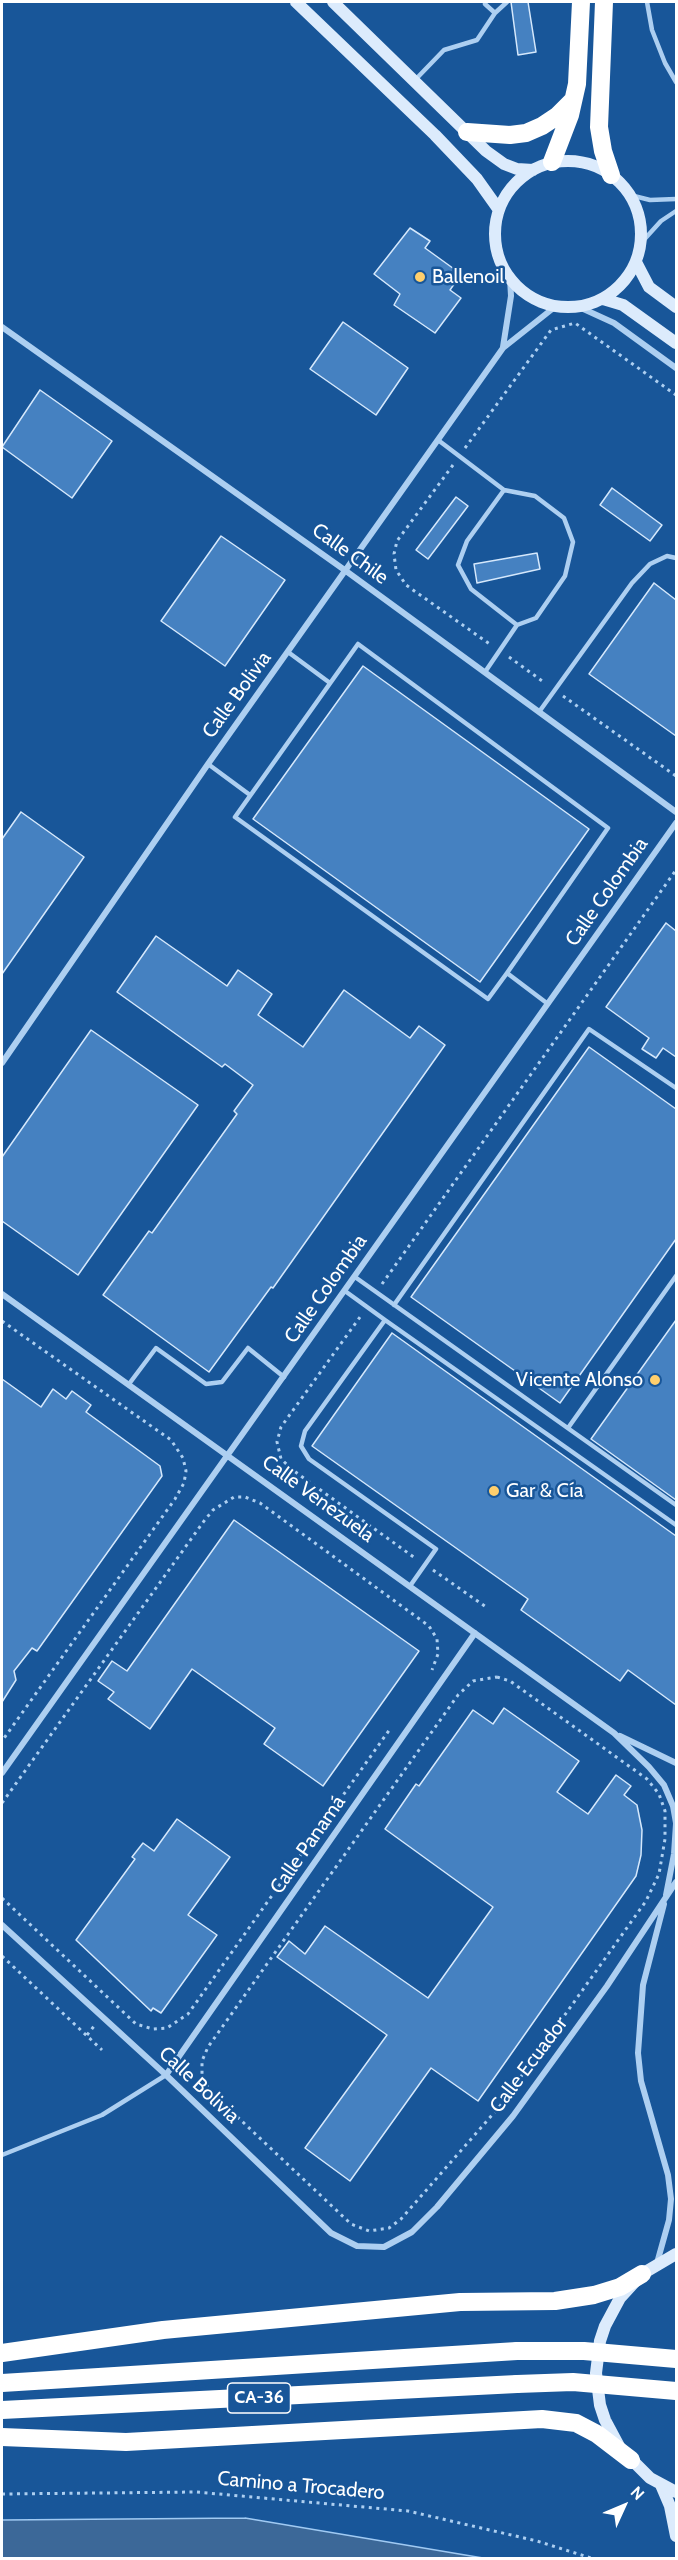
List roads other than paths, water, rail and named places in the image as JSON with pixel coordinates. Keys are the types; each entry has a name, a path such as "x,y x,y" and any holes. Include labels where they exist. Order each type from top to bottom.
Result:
{"highway":[{"path":"552,162 570,116 577,84 581,2"},
{"path":"604,2 599,127 603,151 611,175"},
{"path":"467,132 510,135 526,133 557,116 572,101"},
{"path":"2,2353 175,2329 460,2302 555,2301 594,2295 620,2287 642,2274"},
{"name":"CA-36","path":"2,2383 517,2351 584,2351 676,2359"},
{"name":"CA-36","path":"2,2410 573,2382 676,2391"},
{"path":"2,2437 126,2442 542,2419 576,2423 597,2434 631,2460"}],"main road":[{"path":"296,2 435,135 477,179 499,210"},
{"path":"337,2 486,152 504,164 517,169 533,170"},
{"path":"552,162 583,162 611,175 630,195 640,218 641,243 636,262 622,283 603,299 579,307 556,306 530,297 503,268 496,245 496,221 499,210 512,186 533,170 552,162"},
{"path":"636,262 650,287 676,307"},
{"path":"603,299 622,305 676,343"},
{"path":"676,2254 657,2263 642,2274 620,2298 600,2341 596,2373 600,2405 620,2448 661,2485 676,2492"},
{"path":"661,2485 670,2506 676,2536"}],"street":[{"name":"Calle Bolivia","path":"503,348 512,296 510,278"},
{"name":"Calle Bolivia","path":"2,1063 208,764 503,348 556,306"},
{"path":"579,307 614,323 676,368"},
{"name":"Calle Chile","path":"2,327 346,571 676,812"},
{"name":"Calle Colombia","path":"2,1773 676,823"},
{"name":"Calle Venezuela","path":"2,1294 614,1733"},
{"name":"Calle Panamá","path":"166,2075 475,1633"},
{"path":"614,1733 676,1763"},
{"path":"614,1733 664,1785 674,1806 676,1823 674,1854 666,1898 644,1985 638,2053 641,2081 668,2175 671,2199 669,2220 657,2263"},
{"name":"Calle Ecuador","path":"384,2247 412,2232 437,2207 513,2116 607,1986 676,1882"},
{"name":"Calle Bolivia","path":"2,1925 166,2075 331,2233 357,2246 384,2247"}],"lane":[{"path":"415,81 444,50 477,40 495,13 507,2"},
{"path":"646,2 652,30 665,63 676,82"},
{"path":"485,4 495,13"},
{"path":"630,195 650,200 676,199"},
{"path":"641,243 661,221 676,211"},
{"path":"438,440 504,490 535,496 564,518 573,542 565,576 536,618 517,625 485,672"},
{"path":"504,490 467,541 458,565 471,589 517,625"},
{"path":"539,712 632,583 651,564 667,556 676,558"},
{"path":"358,644 608,828 488,999 235,817 250,795 358,644"},
{"path":"288,652 330,683"},
{"path":"208,764 250,795"},
{"path":"507,973 548,1004"},
{"path":"394,1305 589,1029 676,1088"},
{"path":"568,1428 676,1276"},
{"path":"355,1277 676,1505"},
{"path":"345,1291 676,1525"},
{"path":"385,1320 304,1431 301,1446 309,1459 436,1549 410,1586"},
{"path":"129,1384 156,1348 206,1384 222,1382 248,1348 284,1377"},
{"path":"2,2155 102,2115 166,2075"}],"water":[{"path":"245,2518 483,2558 2,2558 2,2520"}],"place":[{"name":"Ballenoil","path":"420,277"},
{"name":"Vicente Alonso","path":"655,1380"},
{"name":"Gar & Cía","path":"494,1491"}]}
